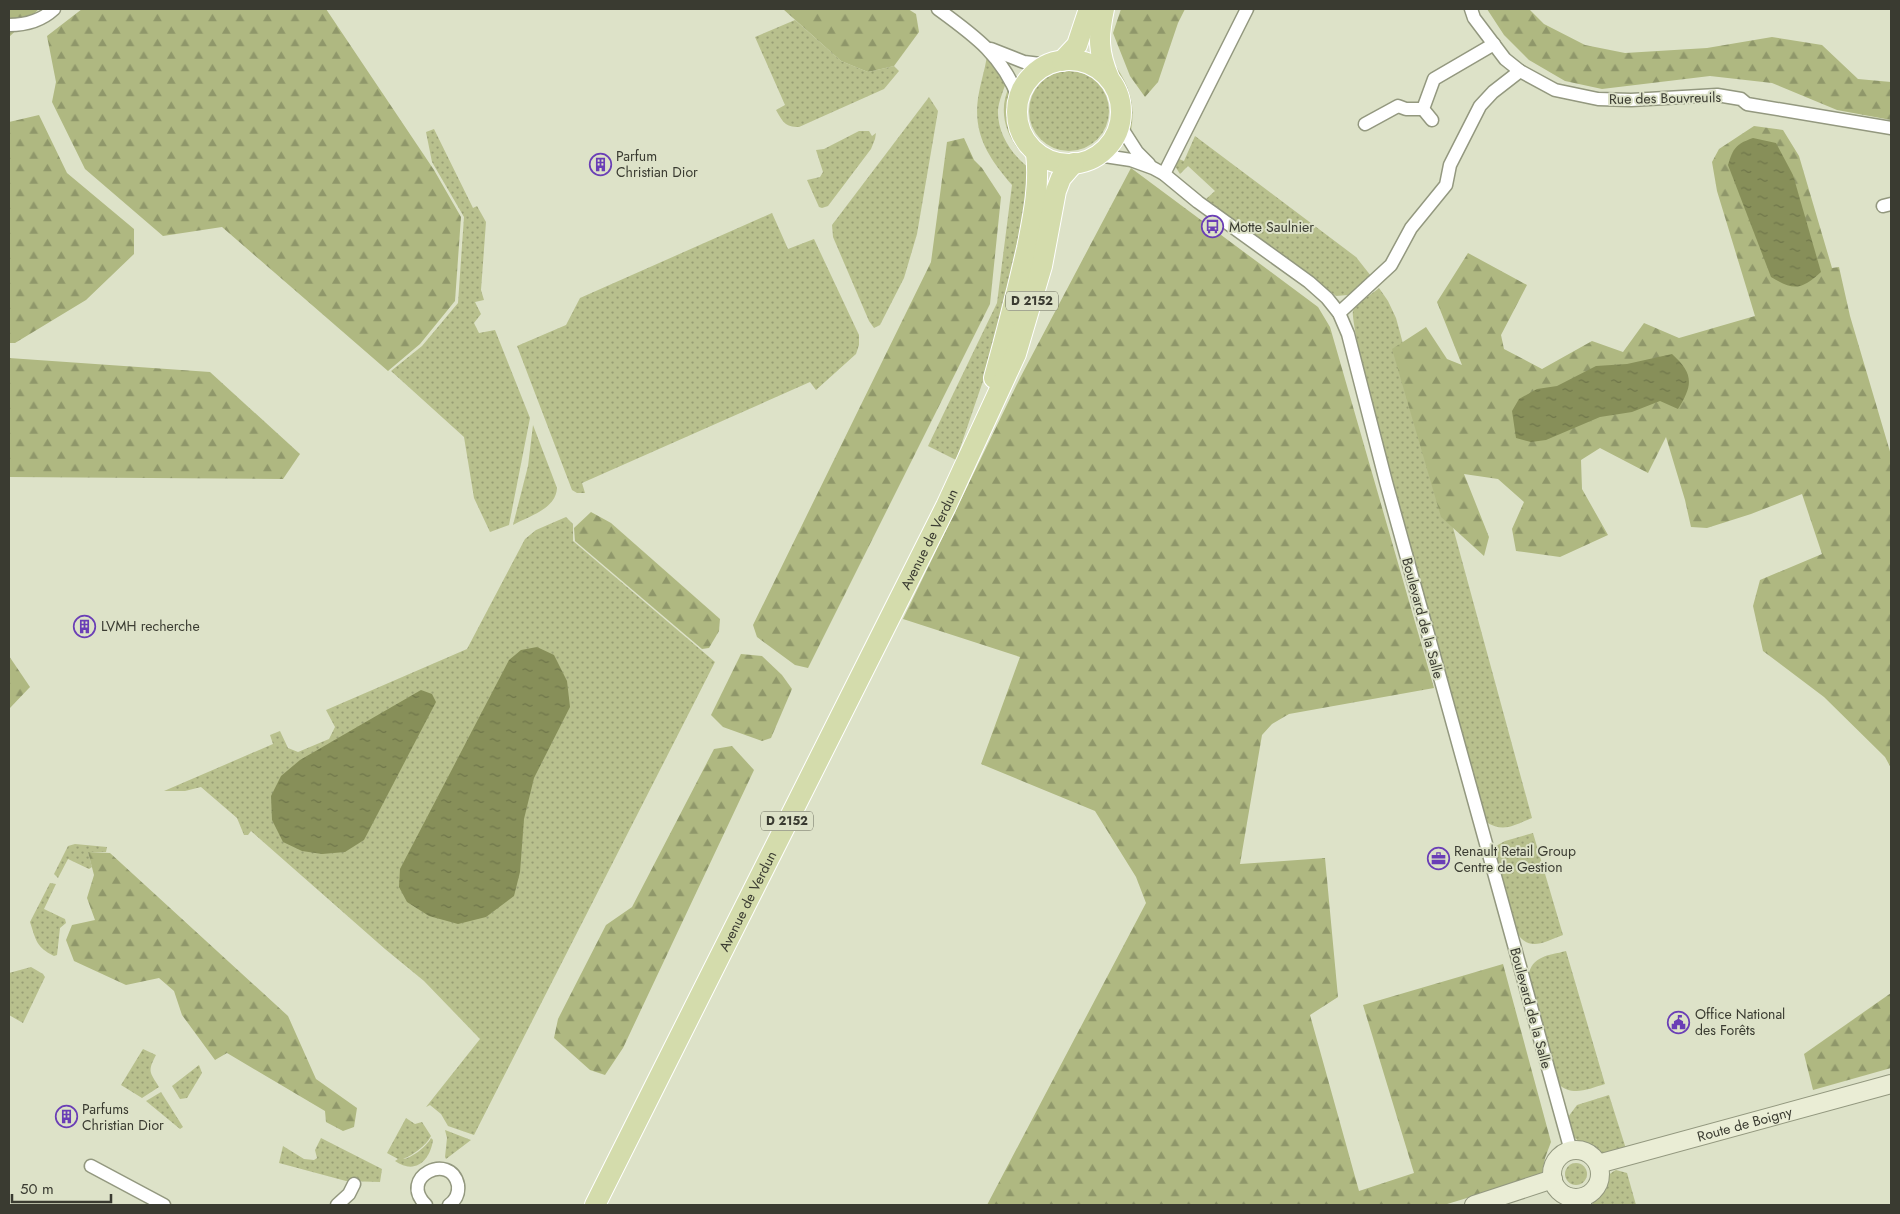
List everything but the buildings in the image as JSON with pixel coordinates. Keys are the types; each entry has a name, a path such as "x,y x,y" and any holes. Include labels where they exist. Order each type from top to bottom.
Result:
{"main road":[{"path":"1089,9 1077,45 1055,63 1030,77 1020,92 1016,114 1019,128 1027,144 1036,153 1048,160 1065,164 1083,163 1098,155 1106,149 1117,132 1121,110 1117,91 1102,62 1098,38 1104,9"},
{"path":"1055,63 1076,60 1096,67 1109,78"},
{"name":"Avenue de Verdun","path":"978,436 1015,304 1030,234 1038,185 1036,153"},
{"name":"Avenue de Verdun","path":"595,1205 946,506 1016,354 1042,266 1056,191 1061,178 1074,163"}],"street":[{"path":"9,25 22,25 40,19 54,9"},
{"path":"938,9 989,48 1024,62 1055,63"},
{"path":"1158,171 1247,9"},
{"name":"Rue des Bouvreuils","path":"1471,9 1474,18 1505,59 1520,71 1555,90 1598,99 1631,100 1717,95 1741,99 1747,104 1891,128"},
{"path":"1423,109 1434,79 1494,44"},
{"path":"989,48 1011,79 1019,99"},
{"path":"1339,313 1391,265 1411,228 1446,185 1450,165 1480,106 1493,92 1520,71"},
{"path":"1365,124 1398,106 1406,109 1423,109"},
{"path":"1423,109 1432,120"},
{"name":"Boulevard de la Salle","path":"1119,124 1137,152 1158,171 1309,282 1327,298 1339,313 1348,334 1386,482 1570,1151"},
{"name":"Boulevard de la Salle","path":"1098,155 1131,160 1158,171"},
{"name":"Route de Boigny","path":"1598,1164 1891,1084"},
{"path":"1577,1150 1589,1153 1598,1164 1599,1183 1584,1201 1567,1196 1561,1192 1553,1179 1554,1164 1558,1158 1570,1151 1577,1150"},
{"path":"91,1166 164,1205"},
{"path":"426,1205 418,1194 419,1182 428,1171 434,1169 441,1169 452,1174 457,1181 457,1203"},
{"path":"1474,1205 1553,1179"},
{"path":"337,1205 349,1194 354,1184"}],"shaded area":[{"path":"795,20 841,61 868,72 894,66 899,71 884,89 799,127 787,125 776,110 785,105 755,37"},
{"path":"987,56 1006,83 998,110 998,119 1003,136 1013,152 1032,170 1009,305 956,460 928,446 997,303 1012,185 996,165 980,135 977,111 978,98"},
{"path":"1112,61 1123,78 1130,94 1133,111 1131,131 1126,124 1122,90 1114,76"},
{"path":"1069,71 1084,74 1097,83 1106,96 1109,111 1106,126 1097,139 1084,148 1069,151 1054,148 1041,139 1032,126 1029,111 1032,96 1041,83 1054,74"},
{"path":"1010,85 1014,128 1032,163 1024,156 1011,138 1004,118 1006,96"},
{"path":"929,97 938,111 917,234 904,278 880,325 874,328 869,321 833,237 832,225"},
{"path":"434,129 473,208 477,206 486,222 481,290 484,300 475,302 481,314 474,323 479,333 495,330 530,418 509,525 490,532 474,498 464,437 391,371 422,346 458,303 464,217 432,162 426,132"},
{"path":"859,131 869,131 872,136 876,133 871,149 828,206 819,207 807,180 820,177 823,172 816,150 824,149"},
{"path":"1195,136 1356,257 1371,276 1348,295 1336,296 1294,263 1276,254 1226,217 1206,199 1215,191 1188,166 1180,174 1175,166 1179,159 1184,161"},
{"path":"772,213 788,249 814,239 859,335 859,345 856,354 816,390 810,382 582,483 585,493 577,493 572,490 517,346 566,325 580,298"},
{"path":"1379,288 1396,318 1532,818 1509,827 1498,827 1486,822 1364,376 1353,311"},
{"path":"533,425 557,488 552,501 547,507 513,525 528,466"},
{"path":"566,517 573,524 573,541 715,662 474,1135 448,1126 441,1114 430,1105 426,1107 480,1039 424,981 251,831 248,835 244,835 237,818 201,787 185,791 164,791 273,744 270,735 280,731 288,748 298,752 329,739 335,727 326,710 467,649 525,539 536,530"},
{"path":"1533,833 1563,935 1537,944 1526,942 1516,931 1494,852 1496,846 1505,841"},
{"path":"75,844 107,847 106,852 88,852 92,867 89,869 68,859 58,878 54,874 68,846"},
{"path":"50,883 56,884 44,909 65,919 66,923 60,928 57,955 54,956 40,946 35,938 30,922"},
{"path":"1566,951 1605,1084 1581,1091 1569,1090 1558,1084 1528,977 1533,964 1537,960"},
{"path":"31,967 45,977 23,1023 9,1015 9,973"},
{"path":"143,1049 156,1055 151,1065 151,1072 159,1087 142,1098 121,1085"},
{"path":"199,1065 202,1073 187,1098 180,1099 172,1086"},
{"path":"161,1092 183,1127 180,1129 146,1101"},
{"path":"1609,1095 1627,1152 1599,1156 1574,1137 1569,1126 1568,1117 1577,1105"},
{"path":"406,1118 415,1124 422,1122 431,1136 419,1150 403,1159 411,1156 419,1151 431,1138 433,1140 425,1160 420,1164 409,1167 395,1161 398,1159 387,1153"},
{"path":"445,1130 471,1140 446,1159 447,1138"},
{"path":"321,1138 382,1169 380,1182 346,1181 279,1163 283,1146 304,1159 314,1160 317,1158 315,1150"},
{"path":"1576,1163 1586,1170 1587,1174 1580,1184 1576,1185 1566,1178 1565,1174 1572,1164"},
{"path":"1616,1170 1627,1173 1636,1205 1593,1205 1600,1185"}],"green space":[{"path":"9,9 39,9 9,37"},
{"path":"82,9 326,9 434,170 461,217 455,301 420,344 388,371 222,227 163,236 85,169 52,102 56,82 47,36"},
{"path":"783,9 908,9 916,14 919,32 894,66 868,72 841,61"},
{"path":"1121,9 1185,9 1178,23 1158,82 1145,97 1130,76 1113,33"},
{"path":"1487,9 1529,9 1544,24 1585,45 1625,53 1707,48 1772,37 1822,45 1858,79 1891,82 1891,120 1837,110 1772,83 1710,76 1602,89 1565,81 1529,60 1504,35"},
{"path":"39,115 67,173 134,229 134,254 86,300 15,343 9,343 9,122"},
{"path":"1754,126 1783,130 1799,156 1832,268 1839,267 1850,316 1891,455 1891,768 1885,757 1824,697 1763,651 1753,606 1760,580 1822,554 1802,494 1751,514 1707,528 1691,527 1666,437 1648,473 1600,448 1581,460 1582,489 1608,535 1560,557 1516,551 1512,529 1524,502 1498,479 1464,474 1489,537 1484,556 1441,517 1392,349 1426,327 1447,359 1462,365 1437,302 1468,253 1527,285 1501,335 1504,349 1542,369 1592,341 1623,352 1644,323 1679,338 1755,316 1717,191 1712,162 1719,149"},
{"path":"964,138 974,160 982,168 1001,197 990,304 808,668 795,665 757,637 753,625 931,262 947,142"},
{"path":"1131,168 1318,307 1330,327 1434,688 1289,714 1272,724 1262,735 1240,864 1325,858 1338,997 1310,1015 1359,1191 1414,1173 1363,1005 1503,964 1551,1142 1545,1158 1542,1175 1444,1205 987,1205 1146,903 1136,877 1095,811 981,764 1020,657 903,619 1020,378"},
{"path":"9,358 210,372 300,454 283,479 9,477"},
{"path":"591,512 611,523 720,619 719,631 709,648 702,649 575,541 574,528"},
{"path":"741,654 762,656 782,675 792,689 771,738 762,741 723,727 711,715"},
{"path":"9,656 30,687 9,709"},
{"path":"732,746 754,770 623,1048 605,1075 590,1070 554,1038 558,1019 606,925 632,907 714,749"},
{"path":"88,852 110,853 288,1016 316,1079 357,1108 354,1127 343,1131 326,1122 325,1111 227,1053 215,1060 182,1015 174,991 159,978 126,985 74,961 66,940 72,925 95,920 87,898 94,875"},
{"path":"1891,993 1891,1068 1813,1090 1804,1054"}],"water":[{"path":"1753,138 1776,143 1793,175 1821,272 1802,285 1786,285 1771,277 1728,165 1736,147"},
{"path":"1672,354 1688,374 1689,380 1683,401 1678,409 1660,401 1632,412 1600,417 1546,440 1531,442 1516,438 1512,411 1519,399 1537,389 1557,386 1596,366 1627,364"},
{"path":"537,647 554,655 567,681 570,707 534,778 524,819 520,872 514,896 486,917 458,924 429,916 407,902 399,887 400,869 509,660 521,650"},
{"path":"421,690 432,694 436,702 364,840 345,852 322,854 302,851 283,842 272,820 271,796 281,776 300,760"}],"place":[{"name":"Parfum Christian Dior","path":"600,164"},
{"name":"Motte Saulnier","path":"1213,227"},
{"name":"LVMH recherche","path":"85,626"},
{"name":"Renault Retail Group Centre de Gestion","path":"1438,859"},
{"name":"Office National des Forêts","path":"1679,1022"},
{"name":"Parfums Christian Dior","path":"66,1117"}]}
